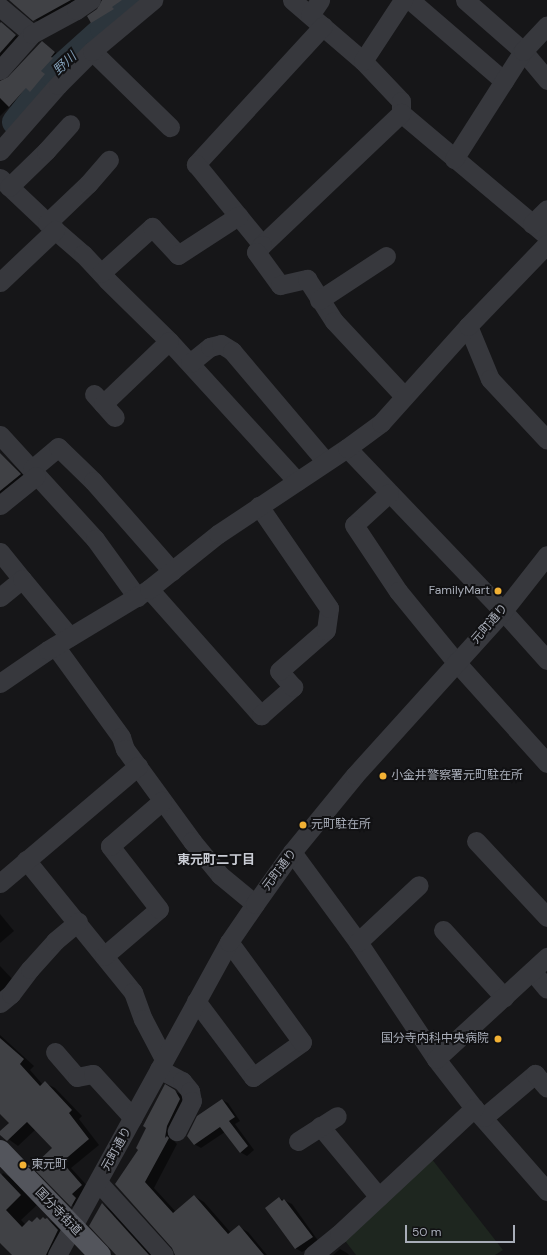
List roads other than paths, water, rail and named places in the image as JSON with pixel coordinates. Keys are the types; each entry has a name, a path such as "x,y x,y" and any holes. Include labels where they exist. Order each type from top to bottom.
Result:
{"main road":[{"name":"国分寺街道","path":"0,1151 100,1255"}],"street":[{"path":"0,70 32,34 91,0"},
{"path":"0,151 58,85 92,51 153,0"},
{"path":"292,0 318,14 401,101 401,112 256,252 280,285 307,279 319,300 334,321 404,396"},
{"path":"363,61 403,0"},
{"path":"410,0 504,81"},
{"path":"465,0 523,51 547,80"},
{"path":"0,7 32,34"},
{"path":"262,245 196,164 318,14"},
{"path":"454,159 523,51 547,26"},
{"path":"92,51 170,127"},
{"path":"401,112 454,159 547,236"},
{"path":"70,124 46,151 5,182 83,254 169,341 297,481"},
{"path":"0,282 109,160"},
{"path":"532,224 547,209"},
{"path":"101,273 152,228 178,255 238,216"},
{"path":"0,683 62,641 143,593 218,534 348,448 381,423 468,326 547,244"},
{"path":"319,300 386,256"},
{"path":"468,326 490,379 547,440"},
{"path":"104,405 169,341"},
{"path":"190,363 210,347 221,344 232,351 326,462"},
{"path":"0,435 143,593 261,715 292,687 279,671 326,630 329,608 259,506"},
{"path":"0,505 34,473 58,447 93,481 172,571"},
{"path":"348,448 503,611 547,660"},
{"path":"389,492 354,525 398,591 456,662 547,763"},
{"path":"0,552 22,579 121,737 125,749 162,801 220,875 255,904"},
{"name":"元町通り","path":"57,1255 74,1227 161,1064 229,942 255,904 292,852 355,775 503,611 547,555"},
{"path":"0,597 22,579"},
{"path":"0,883 138,766"},
{"path":"104,956 159,909 110,846 162,801"},
{"path":"476,841 547,917"},
{"path":"292,852 358,942 436,1059 479,1112 547,1191"},
{"path":"26,860 78,922 133,992 161,1064 182,1081 190,1091 192,1101 178,1131"},
{"path":"358,942 419,885"},
{"path":"0,1003 11,994 30,969 56,942 78,922"},
{"path":"443,930 504,997"},
{"path":"196,1001 253,1077 302,1042 229,942"},
{"path":"436,1059 547,958"},
{"path":"532,971 547,989"},
{"path":"55,1052 77,1077 93,1074 133,1118"},
{"path":"313,1255 479,1112 535,1074 547,1088"},
{"path":"298,1141 337,1116"},
{"path":"320,1126 379,1197"},
{"path":"98,1182 164,1255"}],"waterway":[{"name":"野川","path":"15,122 53,74 103,29 134,6"}],"place":[{"name":"FamilyMart","path":"498,591"},
{"name":"小金井警察署元町駐在所","path":"383,776"},
{"name":"元町駐在所","path":"303,825"},
{"name":"国分寺内科中央病院","path":"498,1039"},
{"name":"東元町","path":"23,1165"}],"district":[{"name":"東元町二丁目","path":"216,860"}]}
